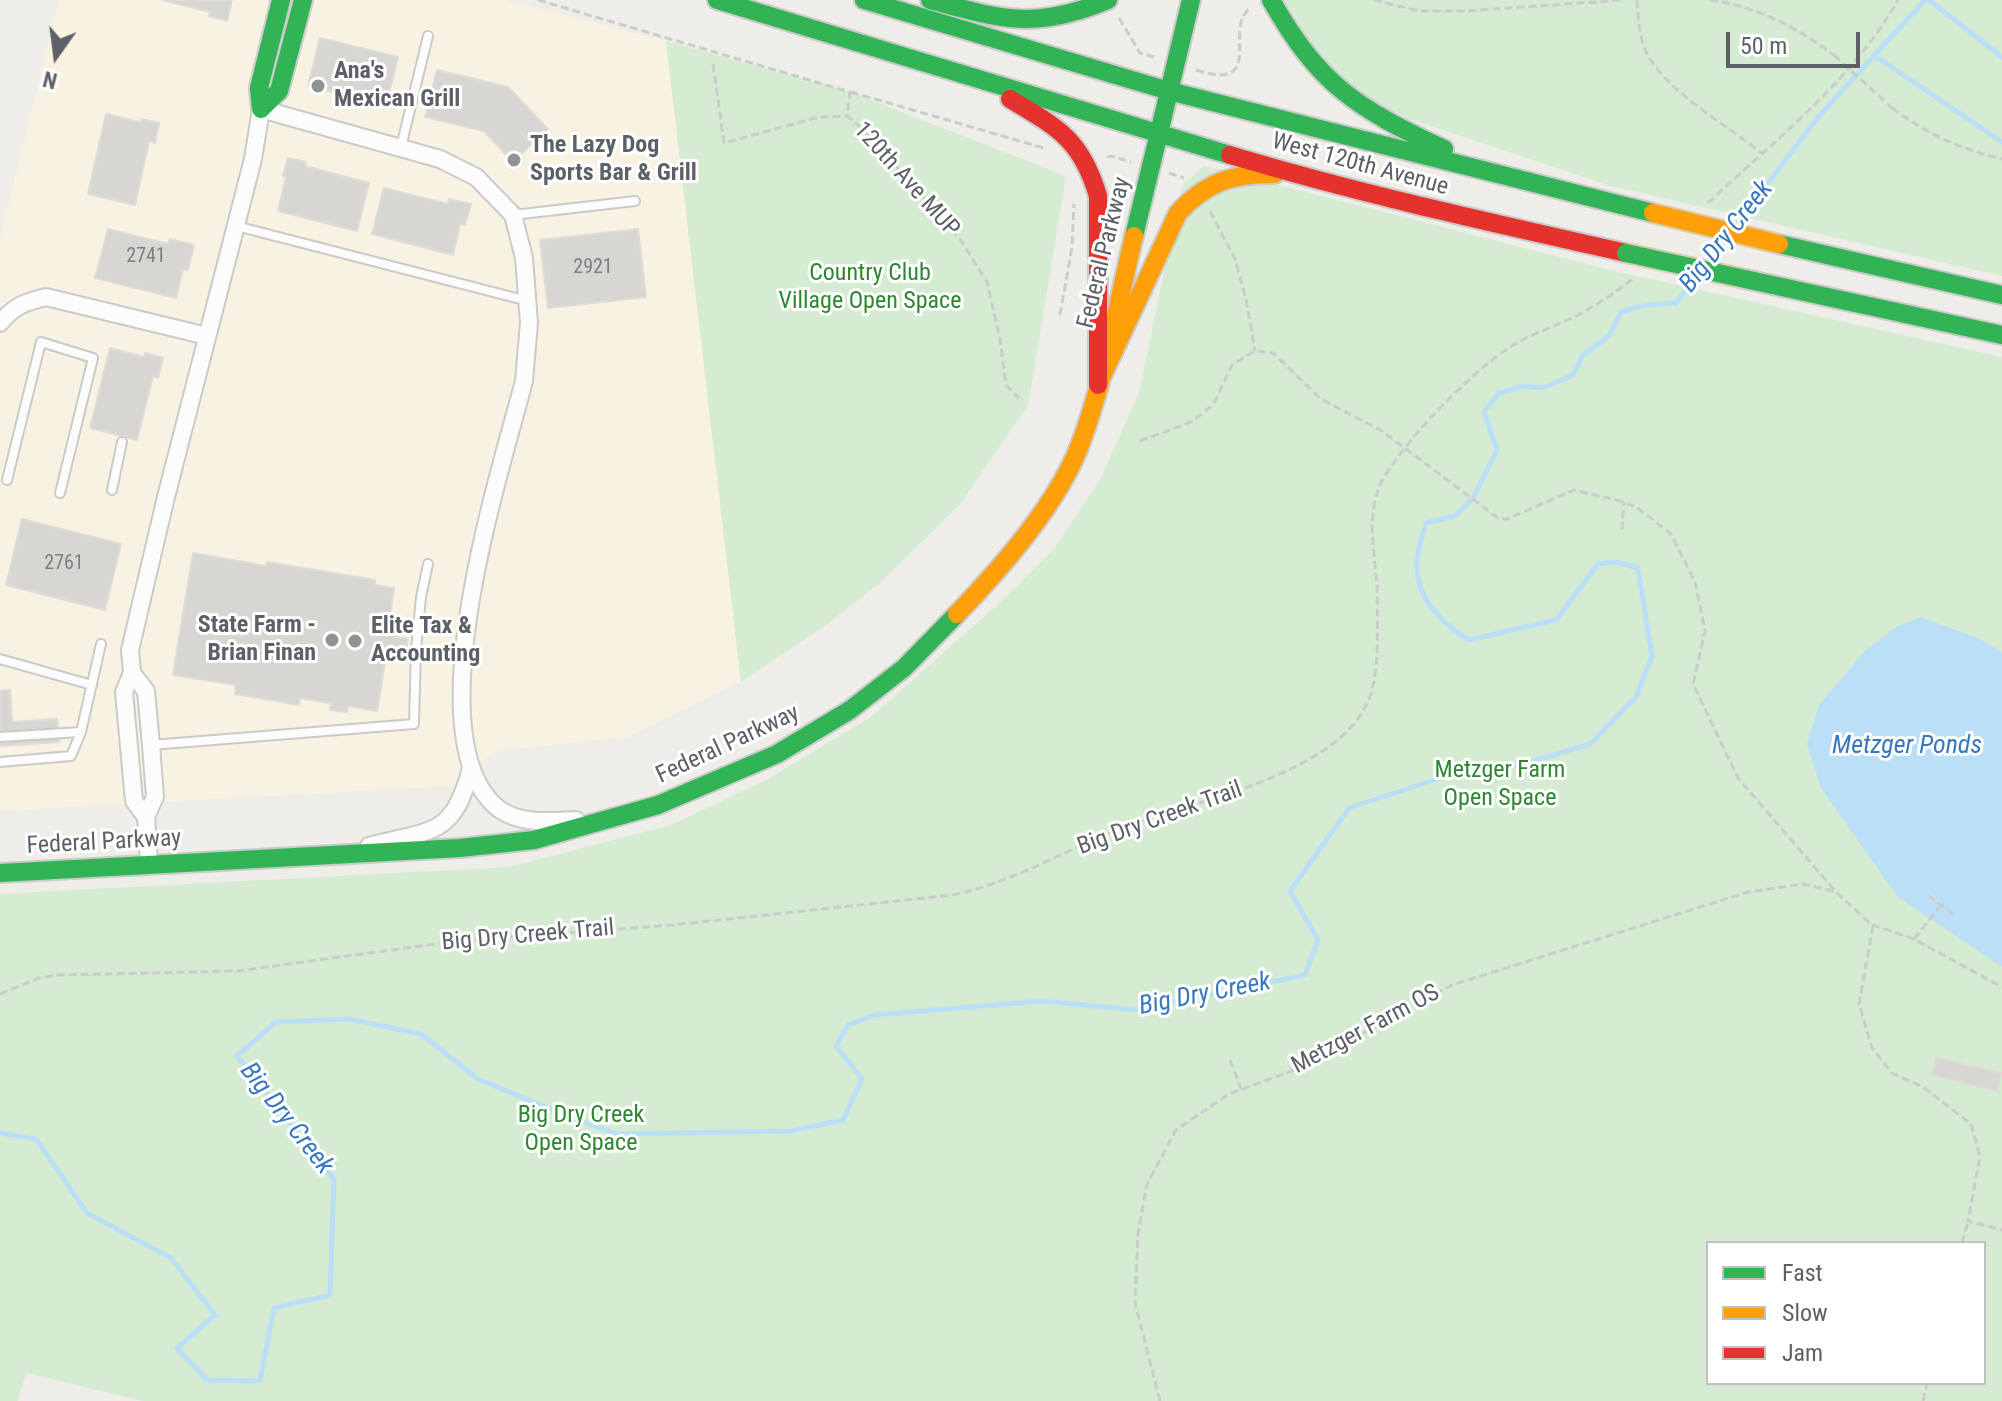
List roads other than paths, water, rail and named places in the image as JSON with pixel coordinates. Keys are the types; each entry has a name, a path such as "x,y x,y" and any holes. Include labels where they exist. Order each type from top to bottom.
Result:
{"main road":[{"path":"261,109 259,88 281,0"},
{"path":"261,109 279,91 303,0"},
{"name":"West 120th Avenue","path":"717,0 1299,176 1434,210 2002,335"},
{"name":"West 120th Avenue","path":"864,0 1169,91 1779,244 2002,295"},
{"path":"930,0 1022,20 1060,17 1112,7"},
{"name":"Federal Parkway","path":"0,873 460,848 534,840 658,805 777,754 850,710 904,668 970,600 1053,496 1079,447 1098,385 1191,0"},
{"path":"1262,3 1339,93 1379,119 1502,176"},
{"path":"976,78 1069,136 1092,171 1098,196 1098,385"},
{"path":"1098,385 1178,213 1189,199 1203,187 1221,180 1263,174 1299,176"}],"street":[{"path":"146,817 134,801 124,692 132,673 130,650 253,159 261,109 440,159 476,177 513,215 524,258 529,301 524,381 474,575 464,647 462,709 471,768 458,809 441,827 333,855"},
{"path":"0,323 11,310 24,302 46,297 207,336"},
{"path":"132,673 146,691 151,745 155,797 146,817 149,863"},
{"path":"471,768 499,808 523,820 617,818"}],"lane":[{"path":"401,147 428,36"},
{"path":"513,215 635,201"},
{"path":"236,226 529,301"},
{"path":"7,480 41,342 93,358 60,493"},
{"path":"112,490 122,442"},
{"path":"151,745 414,724 416,649 428,564"},
{"path":"0,762 71,756 81,732 101,644"},
{"path":"0,659 92,685"},
{"path":"0,737 81,732"}],"water":[{"name":"Metzger Ponds","path":"1920,617 1978,638 2002,652 2002,967 1898,897 1821,788 1807,744 1819,705 1864,652 1896,627"}],"waterway":[{"name":"Big Dry Creek","path":"1736,225 1819,116 1925,0"},
{"path":"1929,0 2002,57"},
{"path":"1875,56 2002,142"},
{"name":"Big Dry Creek","path":"1706,263 1725,239"},
{"name":"Big Dry Creek","path":"0,1133 36,1139 87,1213 171,1258 215,1315 177,1348 207,1380 260,1381 274,1308 330,1295 334,1179 237,1056 276,1022 349,1019 421,1034 478,1079 617,1134 790,1131 843,1120 862,1079 836,1046 848,1025 874,1015 1042,1001 1136,1010 1305,975 1318,940 1290,891 1349,808 1479,765 1513,767 1590,744 1636,697 1652,656 1638,568 1616,562 1598,564 1556,620 1469,640 1448,625 1424,596 1417,573 1418,555 1426,523 1455,516 1473,498 1497,450 1484,412 1498,394 1523,386 1543,388 1573,375 1583,355 1609,336 1621,312 1646,305 1676,303 1695,277"}],"place":[{"name":"Ana's Mexican Grill","path":"318,86"},
{"name":"The Lazy Dog Sports Bar & Grill","path":"514,160"},
{"name":"State Farm - Brian Finan","path":"332,640"},
{"name":"Elite Tax & Accounting","path":"355,641"}],"park label":[{"name":"Country Club Village Open Space","path":"870,288"},
{"name":"Metzger Farm Open Space","path":"1500,785"},
{"name":"Big Dry Creek Open Space","path":"581,1130"}]}
